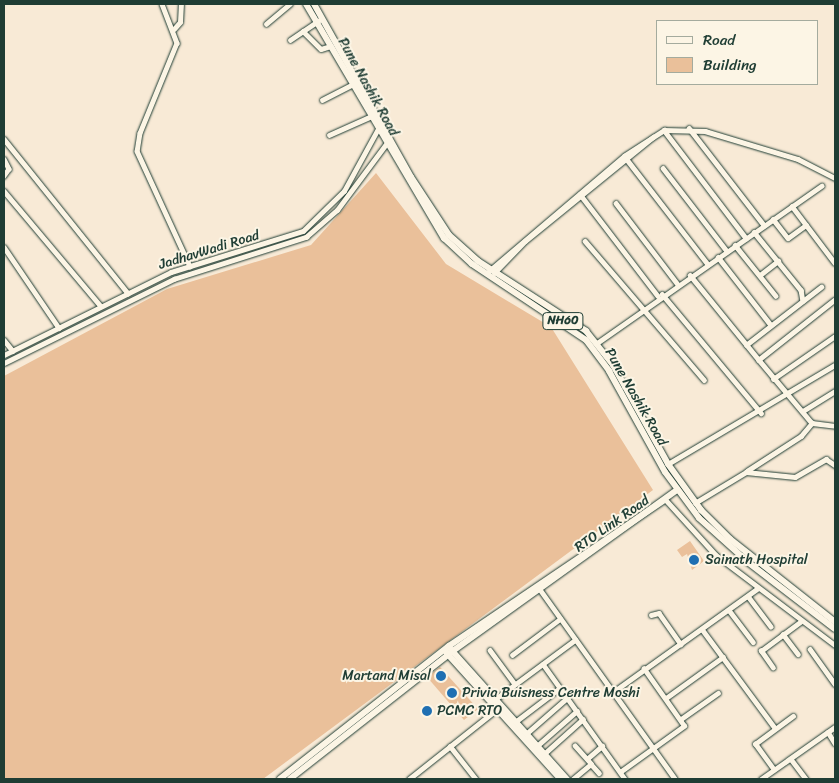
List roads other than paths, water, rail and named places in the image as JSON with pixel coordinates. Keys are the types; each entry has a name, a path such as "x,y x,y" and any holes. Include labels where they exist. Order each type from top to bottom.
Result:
{"highway":[{"name":"Pune Nashik Road","path":"306,4 318,21 352,85 449,235 491,273 586,340 609,371 677,490 727,545 835,629"},
{"name":"Pune Nashik Road","path":"314,4 372,116"},
{"name":"Pune Nashik Road","path":"491,273 556,308 597,343 668,464 695,503 730,539 835,622"}],"main road":[{"name":"RTO Link Road","path":"280,779 449,651 677,490"},
{"name":"RTO Link Road","path":"290,779 449,651"},
{"path":"449,651 561,779"},
{"path":"499,708 515,722 567,779"}],"street":[{"path":"162,4 174,30 175,50 140,133 138,151 193,272"},
{"path":"174,30 180,22 181,4"},
{"path":"266,24 290,4"},
{"path":"290,40 318,21"},
{"path":"303,31 321,49 331,46"},
{"path":"322,100 352,85"},
{"path":"330,135 372,116"},
{"name":"JadhavWadi Road","path":"4,355 128,292 190,265 289,238 308,228 344,191 379,128"},
{"path":"689,128 764,225"},
{"path":"491,273 580,194 625,157 664,130 689,128 798,159 835,178"},
{"path":"664,130 746,238"},
{"path":"4,140 128,292 131,299"},
{"name":"JadhavWadi Road","path":"4,363 131,299 193,272 306,237 337,210 387,141"},
{"path":"625,157 708,263"},
{"path":"4,159 9,169 4,176"},
{"path":"663,168 727,251"},
{"path":"597,343 677,283 821,186"},
{"path":"4,191 101,306"},
{"path":"580,194 660,295 761,413"},
{"path":"616,203 677,283"},
{"path":"792,206 835,263"},
{"path":"773,219 788,238 806,224"},
{"path":"754,232 801,290 803,301"},
{"path":"585,241 704,380"},
{"path":"736,245 776,296"},
{"path":"4,247 62,334"},
{"path":"718,256 770,325"},
{"path":"760,275 778,261"},
{"path":"690,275 773,379 812,423 835,426"},
{"path":"746,345 821,287"},
{"path":"759,360 835,301"},
{"path":"773,379 835,336"},
{"path":"4,340 13,350"},
{"path":"668,464 761,413 835,364"},
{"path":"803,411 835,391"},
{"path":"695,503 801,436 812,423"},
{"path":"746,472 795,476 826,459 835,466"},
{"path":"664,500 716,554 800,622 835,645"},
{"path":"538,588 675,779"},
{"path":"613,692 758,589"},
{"path":"748,596 771,626"},
{"path":"729,610 753,642"},
{"path":"651,616 659,613 681,644"},
{"path":"512,655 560,619"},
{"path":"773,668 761,651 800,622"},
{"path":"702,629 775,728"},
{"path":"783,634 798,654"},
{"path":"493,701 575,640"},
{"path":"810,649 835,684"},
{"path":"490,650 515,684"},
{"path":"666,698 723,657"},
{"path":"543,664 625,779"},
{"path":"620,772 681,729 681,718 644,670"},
{"path":"515,722 560,688"},
{"path":"681,718 718,692"},
{"path":"526,734 567,698"},
{"path":"409,779 499,708"},
{"path":"537,746 577,712"},
{"path":"774,770 755,744 793,716"},
{"path":"544,754 583,719"},
{"path":"761,779 835,727"},
{"path":"828,732 835,743"},
{"path":"450,746 476,779"},
{"path":"574,746 599,773"},
{"path":"587,759 602,746"},
{"path":"791,759 806,779"},
{"path":"573,779 591,764"}],"place":[{"name":"Sainath Hospital","path":"694,560"},
{"name":"Martand Misal","path":"441,676"},
{"name":"Privia Buisness Centre Moshi","path":"452,693"},
{"name":"PCMC RTO","path":"427,711"}]}
